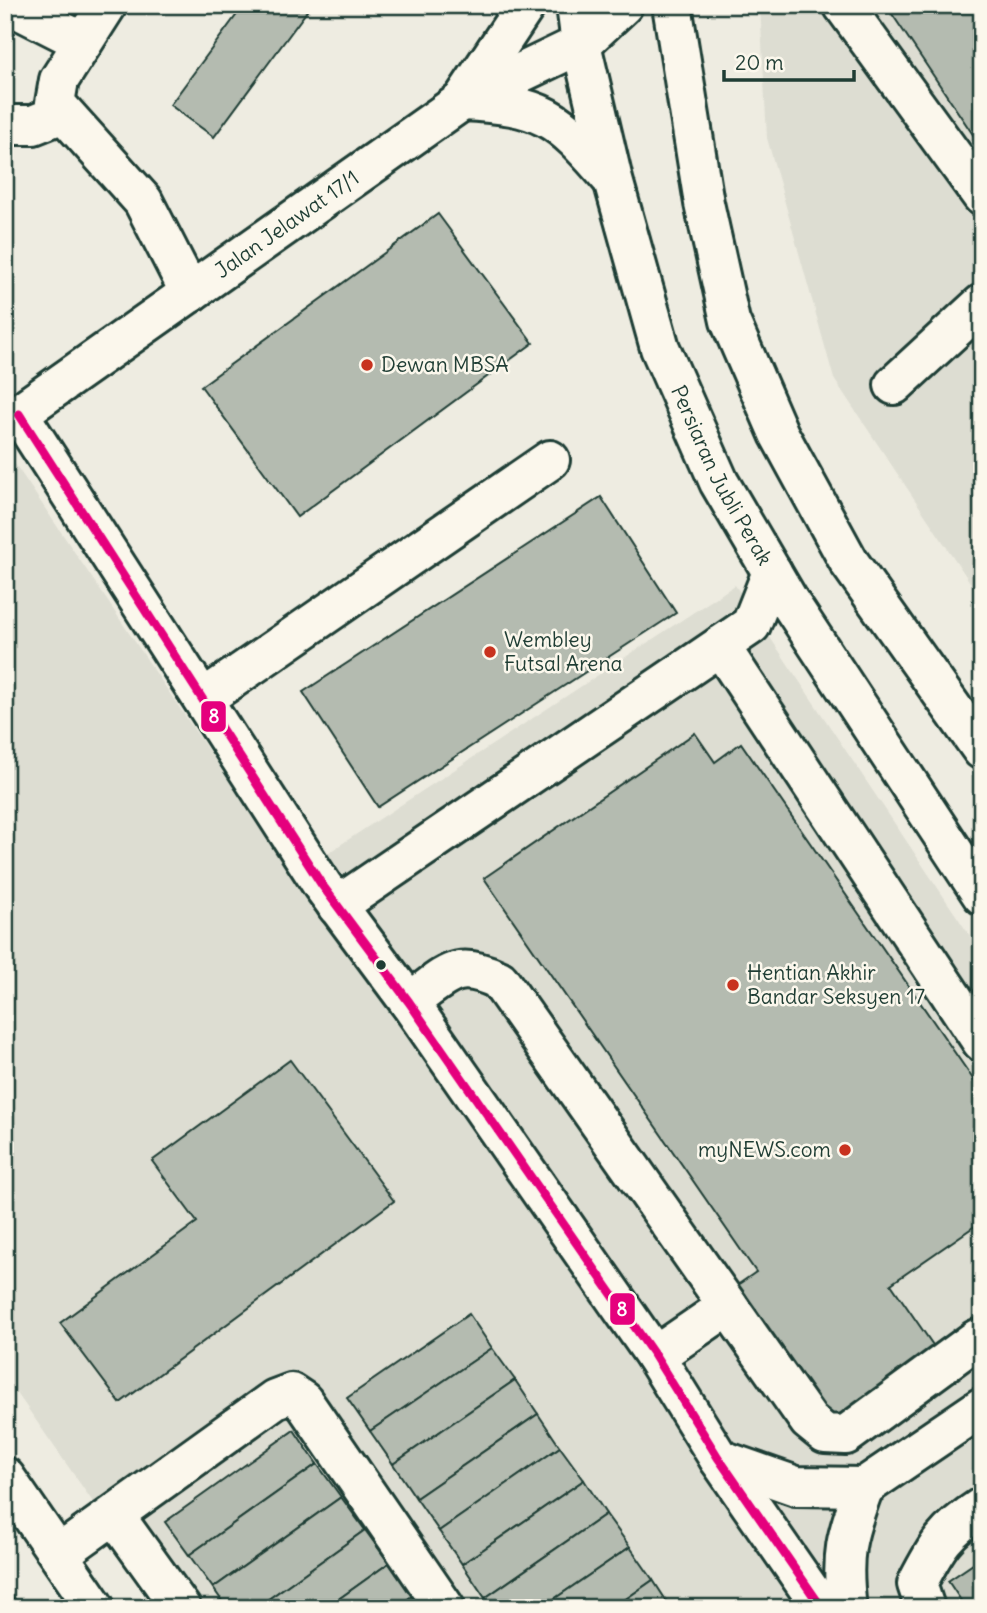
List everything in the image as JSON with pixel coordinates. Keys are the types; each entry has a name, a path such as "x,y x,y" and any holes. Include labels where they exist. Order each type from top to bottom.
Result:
{"street":[{"path":"10,5 83,43"},
{"path":"107,5 59,80 55,103 143,201 190,293"},
{"path":"462,101 526,5"},
{"name":"Persiaran Jubli Perak","path":"576,5 581,44 613,180 660,348 719,482 772,572 982,895"},
{"name":"Jalan Jelawat 17/1","path":"12,419 462,101 581,44 623,5"},
{"path":"672,5 704,203 730,321 779,434 849,562 982,750"},
{"path":"843,5 982,197"},
{"path":"462,101 511,104 545,116 572,132 613,180"},
{"path":"5,125 33,125 63,113"},
{"path":"894,385 982,304"},
{"path":"12,419 203,699 337,906 409,1002 655,1356 719,1459 822,1608"},
{"path":"203,699 550,460"},
{"path":"337,906 751,625 772,572"},
{"path":"720,646 982,1042"},
{"path":"409,1002 458,968 474,969 499,980 809,1421 825,1434 846,1435 980,1339"},
{"path":"655,1356 728,1306"},
{"path":"59,1554 275,1399 291,1393 303,1401 444,1608"},
{"path":"719,1459 796,1486 864,1487 982,1407"},
{"path":"5,1477 95,1608"},
{"path":"847,1608 842,1569 847,1532 864,1487"},
{"path":"926,1608 917,1584 933,1552 952,1527 982,1507"},
{"path":"115,1516 181,1608"}],"shaded area":[{"path":"760,5 982,5 982,600 834,379 767,138"},
{"path":"9,455 293,876 735,585 982,954 982,1608 167,1608 5,1376 5,457"}],"building":[{"path":"244,5 298,5 307,11 214,137 170,105"},
{"path":"886,5 982,5 982,148"},
{"name":"Dewan MBSA","path":"438,214 533,343 297,517 201,386"},
{"name":"Wembley Futsal Arena","path":"601,497 676,613 378,807 303,692"},
{"name":"Hentian Akhir Bandar Seksyen 17","path":"695,733 715,762 741,743 982,1092 982,1221 891,1284 937,1351 831,1425 736,1286 756,1272 484,878"},
{"path":"290,1060 394,1201 120,1403 60,1323 197,1222 152,1161"},
{"path":"469,1314 492,1348 370,1431 347,1398"},
{"path":"492,1348 515,1380 393,1464 370,1431"},
{"path":"515,1380 538,1414 416,1498 393,1464"},
{"path":"538,1414 560,1447 439,1531 416,1498"},
{"path":"294,1430 317,1464 189,1555 165,1522"},
{"path":"560,1447 584,1480 462,1564 439,1531"},
{"path":"317,1464 341,1497 213,1588 189,1555"},
{"path":"584,1480 606,1514 485,1598 462,1564"},
{"path":"341,1497 365,1530 256,1608 227,1608 213,1588"},
{"path":"606,1514 630,1547 541,1608 492,1608 485,1598"},
{"path":"365,1530 389,1563 326,1608 256,1608"},
{"path":"630,1547 653,1580 613,1608 541,1608"},
{"path":"982,1558 982,1608 966,1608 948,1581"},
{"path":"389,1563 412,1596 396,1608 326,1608"},
{"path":"653,1580 671,1608 613,1608"},
{"path":"5,1587 16,1601 6,1608 5,1608"},
{"path":"412,1596 420,1608 396,1608"},
{"path":"16,1601 21,1608 6,1608"}],"transit line":[{"name":"8","path":"19,414 322,885 409,1002 655,1356 719,1459 822,1608"}],"place":[{"name":"Dewan MBSA","path":"367,365"},
{"name":"Wembley Futsal Arena","path":"490,652"},
{"name":"Hentian Akhir Bandar Seksyen 17","path":"733,985"},
{"name":"myNEWS.com","path":"845,1150"}]}
